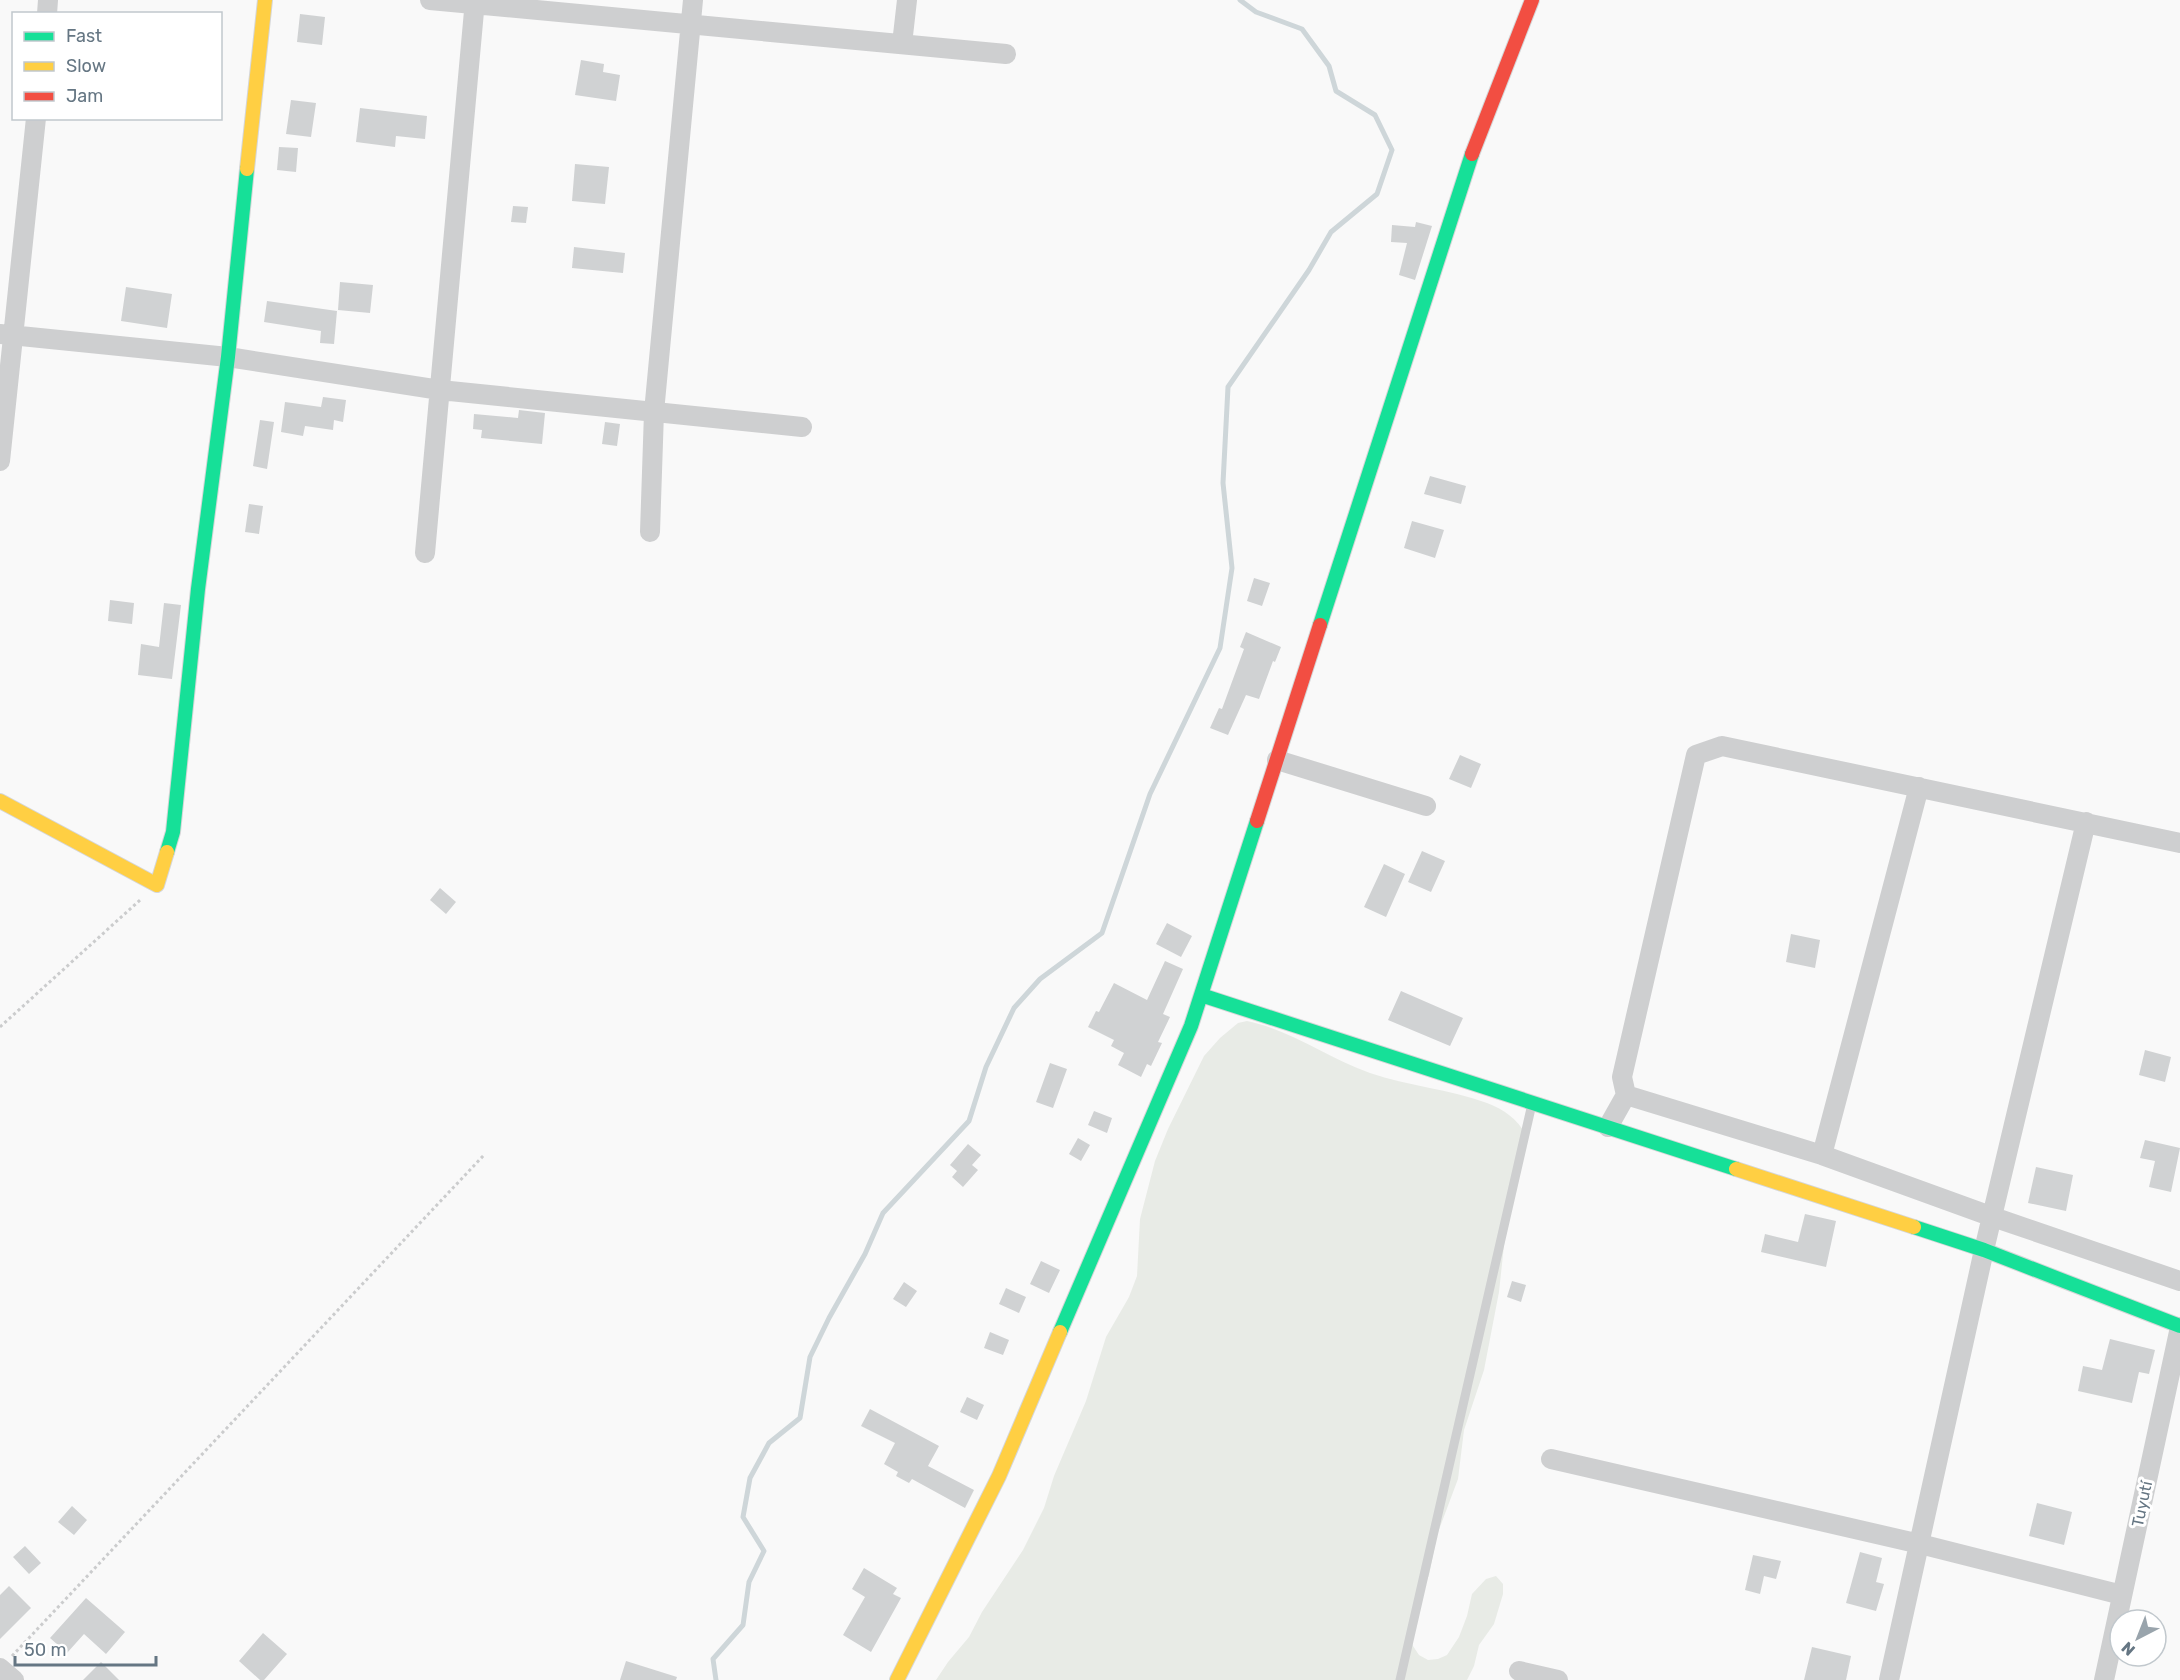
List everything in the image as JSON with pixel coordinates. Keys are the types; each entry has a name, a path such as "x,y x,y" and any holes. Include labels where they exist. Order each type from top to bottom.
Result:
{"street":[{"path":"0,801 157,885 173,832 198,589 228,357 265,0"},
{"path":"430,0 475,2 691,25 1006,54"},
{"path":"650,532 654,412 693,0"},
{"path":"903,44 907,0"},
{"path":"897,1680 999,1476 1191,1026 1475,144 1532,0"},
{"path":"425,553 475,2"},
{"path":"0,461 7,335 36,120"},
{"path":"7,335 228,357 440,390 802,427"},
{"path":"1608,1127 1626,1095 1622,1077 1696,755 1722,746 2180,843"},
{"path":"1277,760 1426,806"},
{"path":"1822,1155 1919,787"},
{"path":"1889,1680 1984,1250 2086,822"},
{"path":"1201,995 1984,1250 2180,1327"},
{"path":"1626,1095 1822,1155 2180,1281"},
{"name":"Tuyutí","path":"2104,1680 2180,1327"},
{"path":"1551,1459 1920,1544 2122,1595"},
{"path":"0,1668 14,1680"},
{"path":"1519,1671 1558,1680"}],"lane":[{"path":"1400,1680 1532,1102"}],"path":[{"path":"0,1027 157,885"},
{"path":"0,1668 484,1155"}],"shaded area":[{"path":"1247,1021 1294,1037 1370,1073 1487,1103 1509,1115 1525,1134 1505,1236 1499,1292 1484,1370 1464,1430 1458,1479 1437,1535 1429,1575 1409,1624 1413,1646 1419,1655 1428,1660 1447,1655 1459,1637 1472,1594 1486,1579 1496,1576 1503,1584 1503,1594 1494,1624 1479,1645 1474,1666 1467,1680 936,1680 969,1637 982,1612 1023,1550 1044,1508 1054,1476 1086,1401 1106,1337 1129,1297 1137,1276 1140,1219 1155,1161 1168,1129 1204,1056 1238,1023"}],"building":[{"path":"300,14 325,17 322,45 297,42"},
{"path":"581,60 604,64 603,72 620,75 616,101 575,95"},
{"path":"291,100 316,103 311,137 286,134"},
{"path":"360,108 427,116 425,139 396,136 395,147 356,142"},
{"path":"279,147 298,148 296,172 277,170"},
{"path":"575,164 609,167 605,204 572,201"},
{"path":"513,206 528,207 526,223 511,222"},
{"path":"1416,222 1432,226 1415,280 1399,275 1407,243 1391,242 1392,225 1415,227"},
{"path":"574,247 625,253 623,273 572,268"},
{"path":"340,282 373,285 370,313 338,310"},
{"path":"126,287 172,294 167,328 121,321"},
{"path":"267,301 337,311 334,344 320,343 321,331 264,322"},
{"path":"323,397 346,400 343,422 334,420 333,430 305,426 303,436 281,432 285,402 321,407"},
{"path":"519,410 545,413 542,444 481,438 482,430 473,429 474,414 518,418"},
{"path":"260,420 274,422 267,469 253,466"},
{"path":"605,422 620,424 617,446 602,444"},
{"path":"1430,476 1466,486 1461,504 1424,494"},
{"path":"249,504 263,506 259,534 245,532"},
{"path":"1412,521 1444,530 1435,558 1404,548"},
{"path":"1254,578 1270,583 1262,606 1247,601"},
{"path":"110,600 134,603 132,624 108,621"},
{"path":"164,603 181,605 172,679 138,675 141,644 159,647"},
{"path":"1246,632 1281,647 1275,662 1273,661 1259,699 1246,695 1228,735 1210,728 1219,708 1222,709 1244,649 1240,647"},
{"path":"1460,755 1481,764 1471,788 1449,779"},
{"path":"1422,851 1445,861 1431,892 1408,882"},
{"path":"1384,864 1405,874 1386,917 1364,907"},
{"path":"440,888 456,902 446,914 430,900"},
{"path":"1167,923 1192,936 1181,957 1156,944"},
{"path":"1791,934 1820,940 1815,968 1786,962"},
{"path":"1165,961 1183,969 1163,1014 1170,1017 1158,1042 1162,1043 1151,1066 1147,1064 1141,1077 1118,1065 1124,1053 1111,1046 1114,1040 1088,1027 1096,1011 1099,1012 1114,983 1147,1000"},
{"path":"1401,991 1463,1018 1450,1046 1388,1020"},
{"path":"2145,1050 2171,1057 2165,1082 2139,1075"},
{"path":"1050,1063 1067,1069 1053,1108 1036,1102"},
{"path":"1094,1111 1112,1118 1107,1133 1088,1125"},
{"path":"1078,1138 1090,1145 1081,1161 1069,1154"},
{"path":"2145,1140 2180,1148 2171,1192 2149,1187 2155,1161 2140,1158"},
{"path":"968,1144 981,1155 972,1165 978,1170 963,1187 952,1177 957,1171 950,1165"},
{"path":"2036,1167 2073,1175 2066,1211 2028,1203"},
{"path":"1805,1214 1836,1221 1826,1267 1761,1252 1765,1234 1798,1242"},
{"path":"1041,1261 1060,1270 1049,1293 1030,1284"},
{"path":"1512,1281 1526,1285 1521,1302 1507,1297"},
{"path":"904,1282 917,1291 906,1307 893,1299"},
{"path":"1006,1288 1026,1297 1019,1313 999,1304"},
{"path":"990,1332 1009,1340 1003,1355 984,1348"},
{"path":"2110,1339 2155,1350 2149,1374 2139,1372 2132,1403 2078,1391 2083,1366 2102,1370"},
{"path":"967,1397 984,1405 977,1420 960,1412"},
{"path":"870,1409 939,1446 928,1466 974,1490 965,1508 912,1479 909,1483 896,1476 898,1472 884,1464 895,1443 861,1426"},
{"path":"2037,1503 2072,1512 2064,1545 2029,1536"},
{"path":"72,1506 87,1520 74,1535 58,1522"},
{"path":"25,1546 41,1563 29,1574 13,1557"},
{"path":"1860,1552 1882,1558 1876,1582 1884,1584 1876,1611 1846,1603"},
{"path":"1753,1555 1781,1561 1776,1579 1764,1576 1760,1594 1745,1590"},
{"path":"864,1568 897,1588 893,1594 901,1598 871,1652 843,1635 865,1597 852,1589"},
{"path":"9,1586 31,1608 0,1639 0,1595"},
{"path":"86,1598 125,1632 106,1654 84,1634 67,1653 50,1638"},
{"path":"263,1633 287,1654 264,1680 260,1680 239,1661"},
{"path":"1812,1647 1851,1656 1846,1680 1804,1680"},
{"path":"626,1661 677,1677 676,1680 620,1680"},
{"path":"101,1662 119,1680 83,1680"}],"waterway":[{"path":"716,1680 713,1659 743,1625 749,1582 764,1551 743,1517 750,1478 769,1443 800,1418 810,1357 865,1254 883,1213 969,1121 986,1067 1014,1008 1040,979 1102,933 1150,794 1220,648 1232,568 1223,483 1228,387 1309,270 1331,232 1377,194 1392,150 1375,115 1336,91 1329,66 1302,29 1256,12 1240,0"}],"traffic: fast":[{"path":"1320,625 1472,154"},
{"path":"167,852 173,832 198,589 228,357 247,169"},
{"path":"1060,1332 1191,1026 1257,821"},
{"path":"1201,995 1736,1169"},
{"path":"1914,1227 1984,1250 2180,1326"}],"traffic: slow":[{"path":"247,169 265,0"},
{"path":"0,801 157,885 167,852"},
{"path":"1736,1169 1914,1227"},
{"path":"897,1680 999,1476 1060,1332"}],"traffic: jam":[{"path":"1472,154 1532,0"},
{"path":"1257,821 1320,625"}]}
